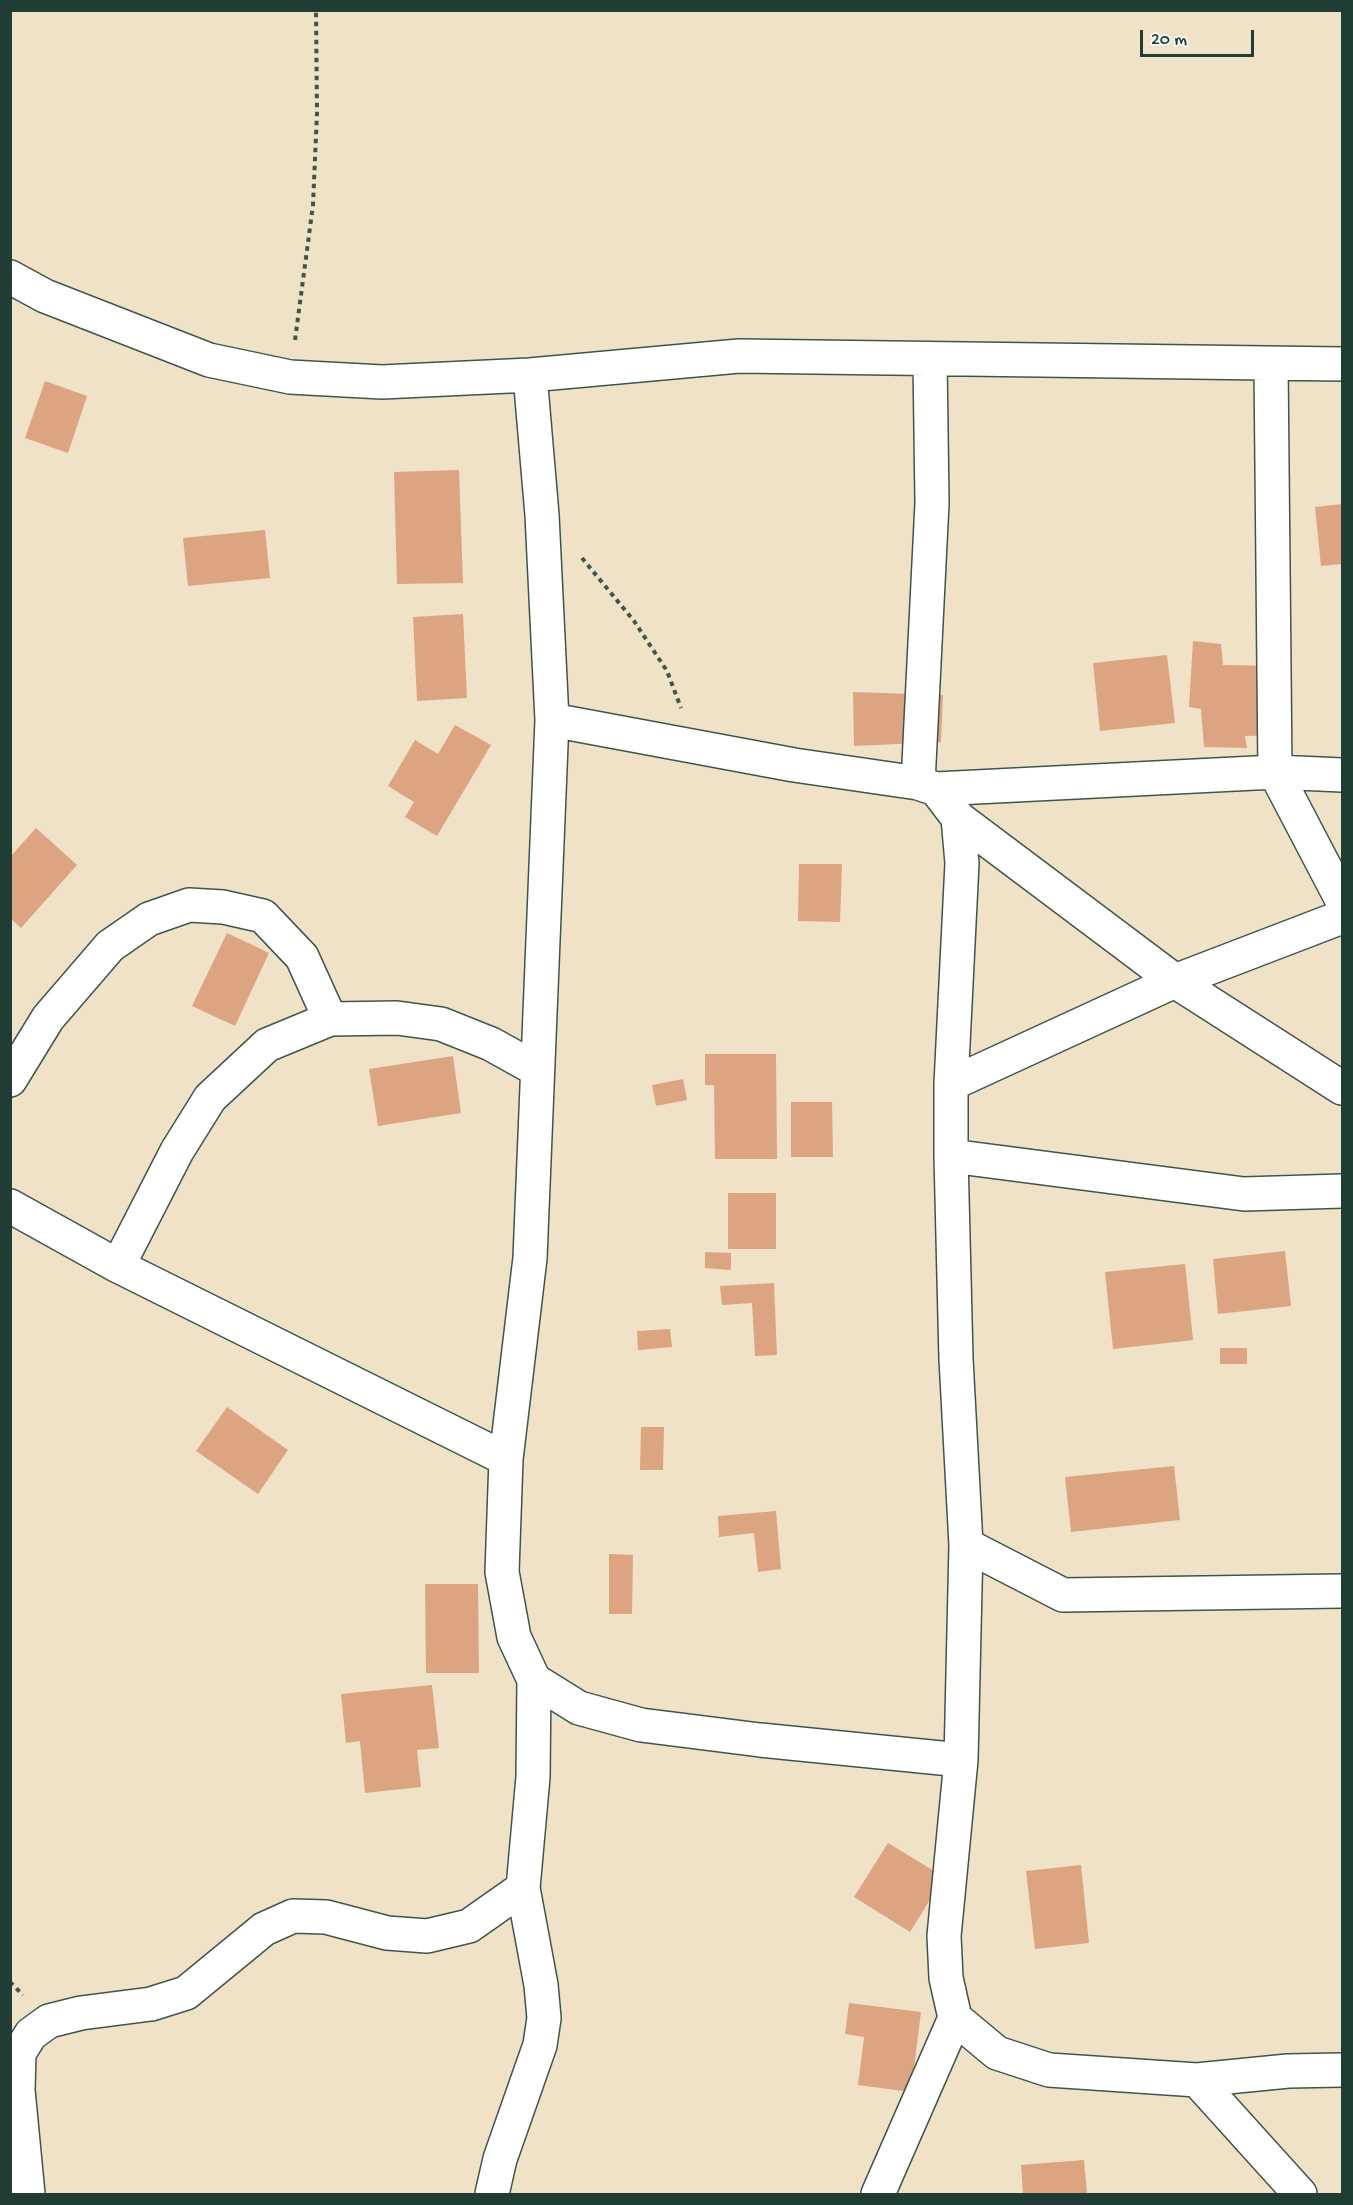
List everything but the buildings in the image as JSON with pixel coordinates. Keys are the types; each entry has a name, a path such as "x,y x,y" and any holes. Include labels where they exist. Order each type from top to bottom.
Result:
{"street":[{"path":"10,277 45,296 209,360 290,377 382,381 530,375 739,357 1342,364"},
{"path":"930,359 932,503 927,786 958,818 1175,981 1342,1088"},
{"path":"1271,364 1275,772 1342,900"},
{"path":"492,2194 500,2159 540,2045 544,2018 541,1985 523,1888 533,1777 534,1680 514,1637 502,1572 506,1459 530,1258 552,720 542,515 530,375"},
{"path":"552,720 695,748 927,786 1275,772 1342,775"},
{"path":"878,2194 955,2018 946,1978 944,1936 961,1760 966,1545 956,1359 951,1155 951,1083 962,863 958,818"},
{"path":"10,1080 48,1018 110,946 149,919 189,905 223,907 263,916 302,957 330,1019"},
{"path":"951,1083 1175,981 1342,917"},
{"path":"118,1266 177,1151 210,1098 267,1045 330,1019 397,1018 441,1024 491,1044 536,1069"},
{"path":"951,1155 1244,1194 1342,1191"},
{"path":"10,1206 118,1266 506,1459"},
{"path":"966,1545 1063,1595 1342,1591"},
{"path":"534,1680 579,1707 641,1725 760,1740 961,1760"},
{"path":"28,2194 18,2090 21,2029 81,2013 151,2004 186,1993 264,1929 293,1916 326,1917 387,1933 427,1936 469,1926 523,1888"},
{"path":"955,2018 997,2053 1049,2070 1197,2080 1288,2071 1342,2070"},
{"path":"1197,2080 1300,2194"}],"path":[{"path":"290,377 313,205 318,113 316,10"},
{"path":"542,515 620,604 667,670 695,748"}]}
